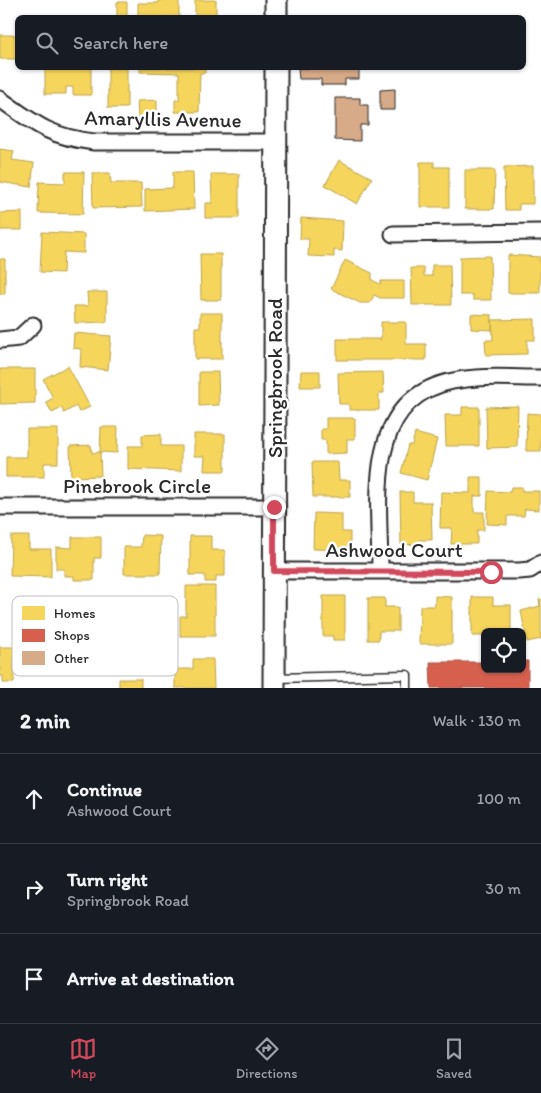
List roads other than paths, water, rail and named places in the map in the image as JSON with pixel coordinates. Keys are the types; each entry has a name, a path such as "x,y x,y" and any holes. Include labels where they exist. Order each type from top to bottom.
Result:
{"street":[{"path":"276,0 276,15"},
{"name":"Springbrook Road","path":"274,683 276,70"},
{"name":"Amaryllis Avenue","path":"0,100 53,134 72,140 94,142 276,142"},
{"path":"393,234 541,232"},
{"path":"0,340 19,338 33,325"},
{"path":"380,570 380,470 382,448 390,427 403,410 419,394 453,381 541,378"},
{"name":"Pinebrook Circle","path":"0,507 274,507"},
{"name":"Ashwood Court","path":"274,571 520,571 530,570 541,562"}],"lane":[{"path":"274,683 407,675 407,688"}]}
